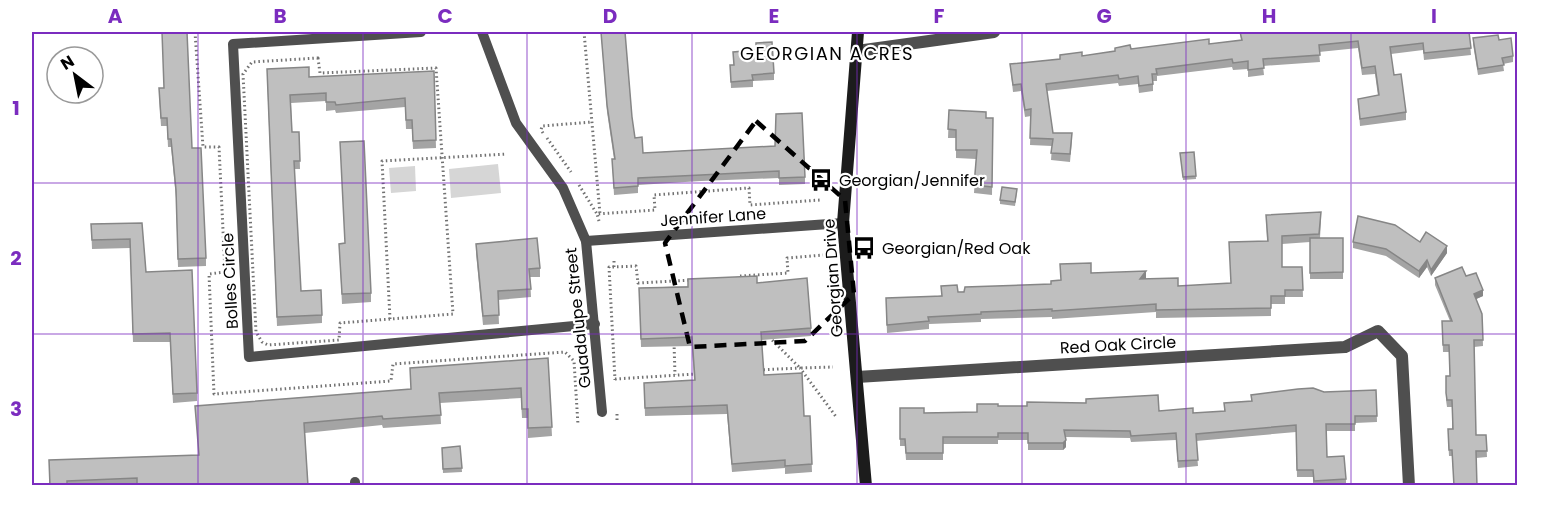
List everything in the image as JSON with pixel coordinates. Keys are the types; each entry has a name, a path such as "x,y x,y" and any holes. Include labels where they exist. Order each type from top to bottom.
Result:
{"street":[{"name":"Georgian Drive","path":"858,32 843,223 866,486"},
{"path":"857,51 994,32"},
{"name":"Red Oak Circle","path":"857,377 1345,347 1378,331 1402,356 1409,486"}],"lane":[{"name":"Bolles Circle","path":"420,32 233,44 249,357 595,324"},
{"name":"Guadalupe Street","path":"482,32 516,123 563,188 586,241 602,412"},
{"name":"Jennifer Lane","path":"586,241 843,223"}],"path":[{"path":"195,32 203,147 219,147 225,272 209,274 214,394 391,381 393,364 565,352 574,361 578,425"},
{"path":"584,32 599,221"},
{"path":"318,58 320,74 436,68 453,314 390,319 340,323 339,340 268,345 257,336 245,69 252,62 318,58"},
{"path":"573,175 541,130 543,126 592,122"},
{"path":"390,319 382,161 507,154"},
{"path":"578,183 595,214 655,210 654,195 748,188 750,205 820,200"},
{"path":"737,277 788,273 787,258 823,255"},
{"path":"614,261 614,267"},
{"path":"616,390 609,267 636,266 638,283 694,279"},
{"path":"672,281 672,292"},
{"path":"763,332 800,368 837,418"},
{"path":"674,340 675,375"},
{"path":"755,370 833,367"},
{"path":"615,379 698,374"},
{"path":"617,411 617,422"}],"highlighted area":[{"path":"756,121 845,200 854,294 805,341 690,347 665,243"}],"shaded area":[{"path":"498,164 501,193 451,198 449,169"},
{"path":"415,166 416,191 391,193 389,168"}],"building":[{"path":"162,32 187,32 192,148 201,148 206,258 178,259 176,190 171,139 168,139 167,118 161,118 159,88 164,88"},
{"path":"601,32 625,32 635,138 642,137 643,153 775,146 776,114 802,113 805,177 779,178 779,171 638,178 638,186 614,188 612,159 615,159 607,105"},
{"path":"1240,32 1469,32 1471,48 1424,53 1423,43 1390,47 1394,75 1401,74 1406,112 1360,119 1358,99 1379,95 1375,66 1362,68 1358,41 1319,45 1320,55 1263,59 1264,68 1248,70 1248,61 1233,63 1232,59 1156,69 1157,74 1152,74 1153,84 1139,86 1138,76 1119,79 1118,75 1046,84 1053,133 1072,133 1070,154 1051,153 1053,139 1030,138 1031,109 1025,110 1021,84 1013,85 1010,64 1060,59 1060,55 1082,52 1082,56 1115,51 1115,48 1130,45 1131,49 1209,39 1209,44 1242,40"},
{"path":"1498,35 1499,40 1511,38 1513,56 1502,58 1504,65 1478,69 1473,38"},
{"path":"772,42 774,73 752,75 753,80 731,82 730,65 734,65 733,52 756,50 756,43"},
{"path":"309,67 309,77 434,71 436,140 413,141 412,120 406,120 405,98 336,105 335,102 326,102 326,93 290,95 292,132 299,132 300,161 294,161 301,291 321,290 322,315 277,317 267,69"},
{"path":"949,110 986,112 986,118 993,118 992,187 974,185 977,150 956,150 956,130 948,129"},
{"path":"364,141 371,293 342,294 339,244 345,243 340,142"},
{"path":"1194,152 1196,176 1183,177 1180,153"},
{"path":"1002,187 1017,189 1015,202 1000,200"},
{"path":"1321,212 1319,234 1282,236 1282,267 1302,267 1303,290 1285,290 1285,296 1271,296 1271,308 1156,310 1156,304 1052,311 1052,309 981,312 981,314 928,317 929,321 887,325 886,298 942,296 941,286 957,285 958,292 964,292 965,287 1051,284 1051,281 1061,280 1060,264 1091,263 1091,273 1146,271 1140,279 1178,278 1178,286 1231,283 1229,242 1268,241 1266,215"},
{"path":"1358,216 1395,225 1420,242 1426,232 1447,246 1431,270 1427,260 1419,271 1386,249 1353,242"},
{"path":"142,223 146,272 192,270 197,393 173,394 170,333 133,334 130,239 92,240 91,224"},
{"path":"537,238 540,268 529,269 531,289 498,291 499,315 483,316 476,244"},
{"path":"1310,238 1343,238 1343,272 1310,273"},
{"path":"1462,267 1466,276 1476,273 1483,290 1474,294 1482,314 1483,340 1474,340 1476,435 1486,435 1487,451 1476,451 1477,486 1454,486 1448,429 1453,429 1452,400 1447,400 1446,393 1446,376 1450,376 1449,345 1443,345 1442,321 1452,321 1435,278"},
{"path":"757,276 757,283 807,278 811,328 761,332 764,375 802,373 804,416 810,416 812,464 785,466 785,460 732,464 727,405 645,408 644,383 695,380 692,337 641,339 639,288 688,287 688,279"},
{"path":"548,358 552,427 528,428 528,409 522,409 521,388 439,393 441,415 383,419 382,416 304,423 308,486 137,486 137,478 67,481 67,486 50,486 49,460 199,455 195,406 411,389 410,368"},
{"path":"1313,388 1324,392 1376,390 1377,416 1355,416 1355,424 1326,424 1327,457 1344,456 1346,479 1314,481 1313,470 1297,470 1296,425 1196,434 1198,460 1178,461 1176,433 1131,436 1130,431 1064,430 1066,440 1063,443 1028,443 1028,433 998,433 998,437 943,437 943,453 906,453 905,439 900,439 900,408 924,408 924,413 977,412 977,404 1027,406 1027,402 1086,403 1086,399 1158,395 1159,411 1193,408 1193,413 1225,411 1224,403 1252,401 1251,395"},
{"path":"460,446 462,468 443,469 442,448"}],"place":[{"name":"Georgian/Jennifer","path":"821,180"},
{"name":"Georgian/Red Oak","path":"864,248"}],"district":[{"name":"GEORGIAN ACRES","path":"827,53"}]}
